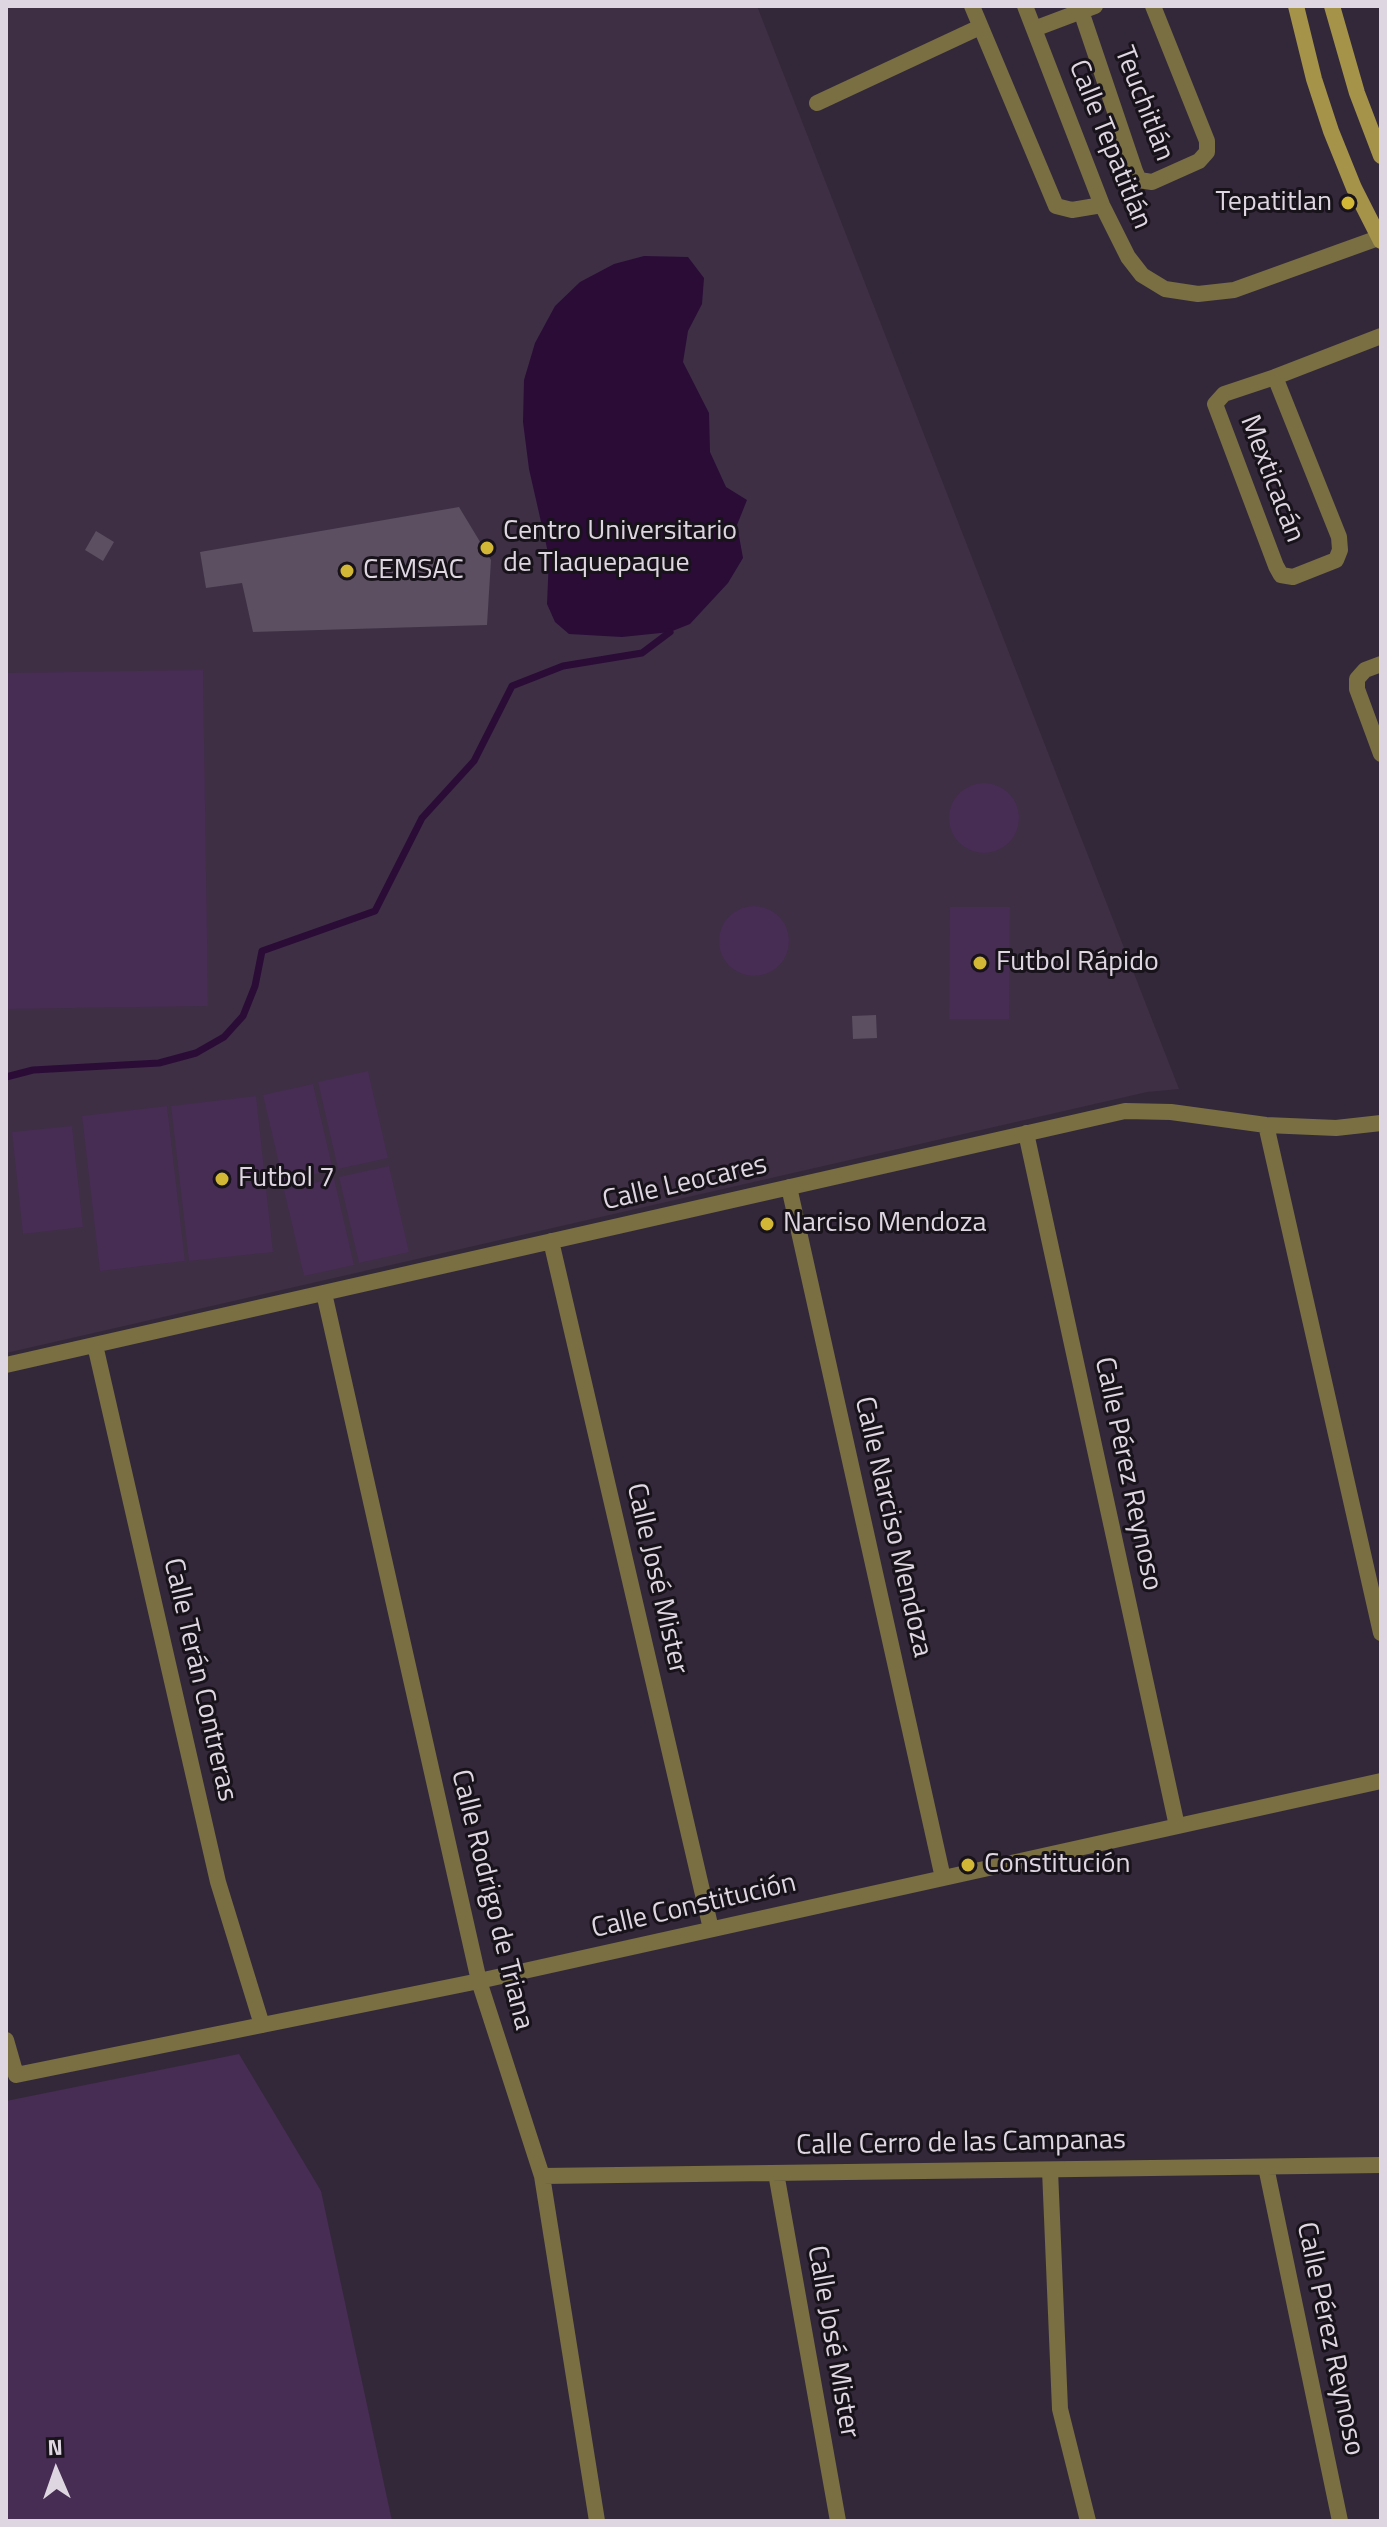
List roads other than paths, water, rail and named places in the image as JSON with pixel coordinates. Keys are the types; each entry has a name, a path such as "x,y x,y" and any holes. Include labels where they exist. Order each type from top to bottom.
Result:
{"street":[{"path":"972,6 1056,206 1072,210 1102,205"},
{"name":"Calle Tepatitlán","path":"1025,6 1102,205 1128,257 1142,275 1165,289 1198,294 1234,290 1381,238"},
{"name":"Teuchitlán","path":"1034,29 1088,9 1135,171 1139,180 1152,182 1199,161 1207,152 1207,141 1153,6"},
{"path":"1296,6 1331,131 1354,188 1381,238"},
{"path":"1332,6 1357,93 1381,156"},
{"path":"817,103 980,27"},
{"name":"Mexticacán","path":"1275,377 1339,537 1340,550 1336,560 1293,577 1281,575 1276,566 1215,404 1224,394 1381,336"},
{"path":"1381,664 1365,670 1357,679 1357,689 1381,754"},
{"name":"Calle Leocares","path":"6,1365 1125,1111 1171,1112 1266,1125 1336,1128 1381,1123"},
{"path":"1266,1125 1381,1633"},
{"name":"Calle Pérez Reynoso","path":"1026,1133 1177,1826"},
{"name":"Calle Narciso Mendoza","path":"789,1187 943,1878"},
{"name":"Calle José Mister","path":"551,1241 711,1929"},
{"name":"Calle Rodrigo de Triana","path":"324,1293 479,1981 542,2176 597,2521"},
{"name":"Calle Terán Contreras","path":"95,1345 218,1882 262,2025"},
{"name":"Calle Constitución","path":"6,2040 16,2075 479,1981 1381,1781"},
{"name":"Calle Cerro de las Campanas","path":"542,2176 1381,2165"},
{"name":"Calle Pérez Reynoso","path":"1266,2167 1340,2521"},
{"path":"1050,2170 1060,2409 1088,2521"},
{"name":"Calle José Mister","path":"776,2173 838,2521"}],"waterway":[{"path":"6,1077 33,1070 159,1063 196,1053 224,1037 243,1016 255,986 262,951 375,911 422,818 474,761 512,686 563,666 642,653 670,632"}],"place":[{"name":"Tepatitlan","path":"1348,203"},
{"name":"Centro Universitario de Tlaquepaque","path":"487,548"},
{"name":"CEMSAC","path":"347,571"},
{"name":"Futbol Rápido","path":"980,963"},
{"name":"Futbol 7","path":"222,1179"},
{"name":"Narciso Mendoza","path":"767,1224"},
{"name":"Constitución","path":"968,1865"}]}
